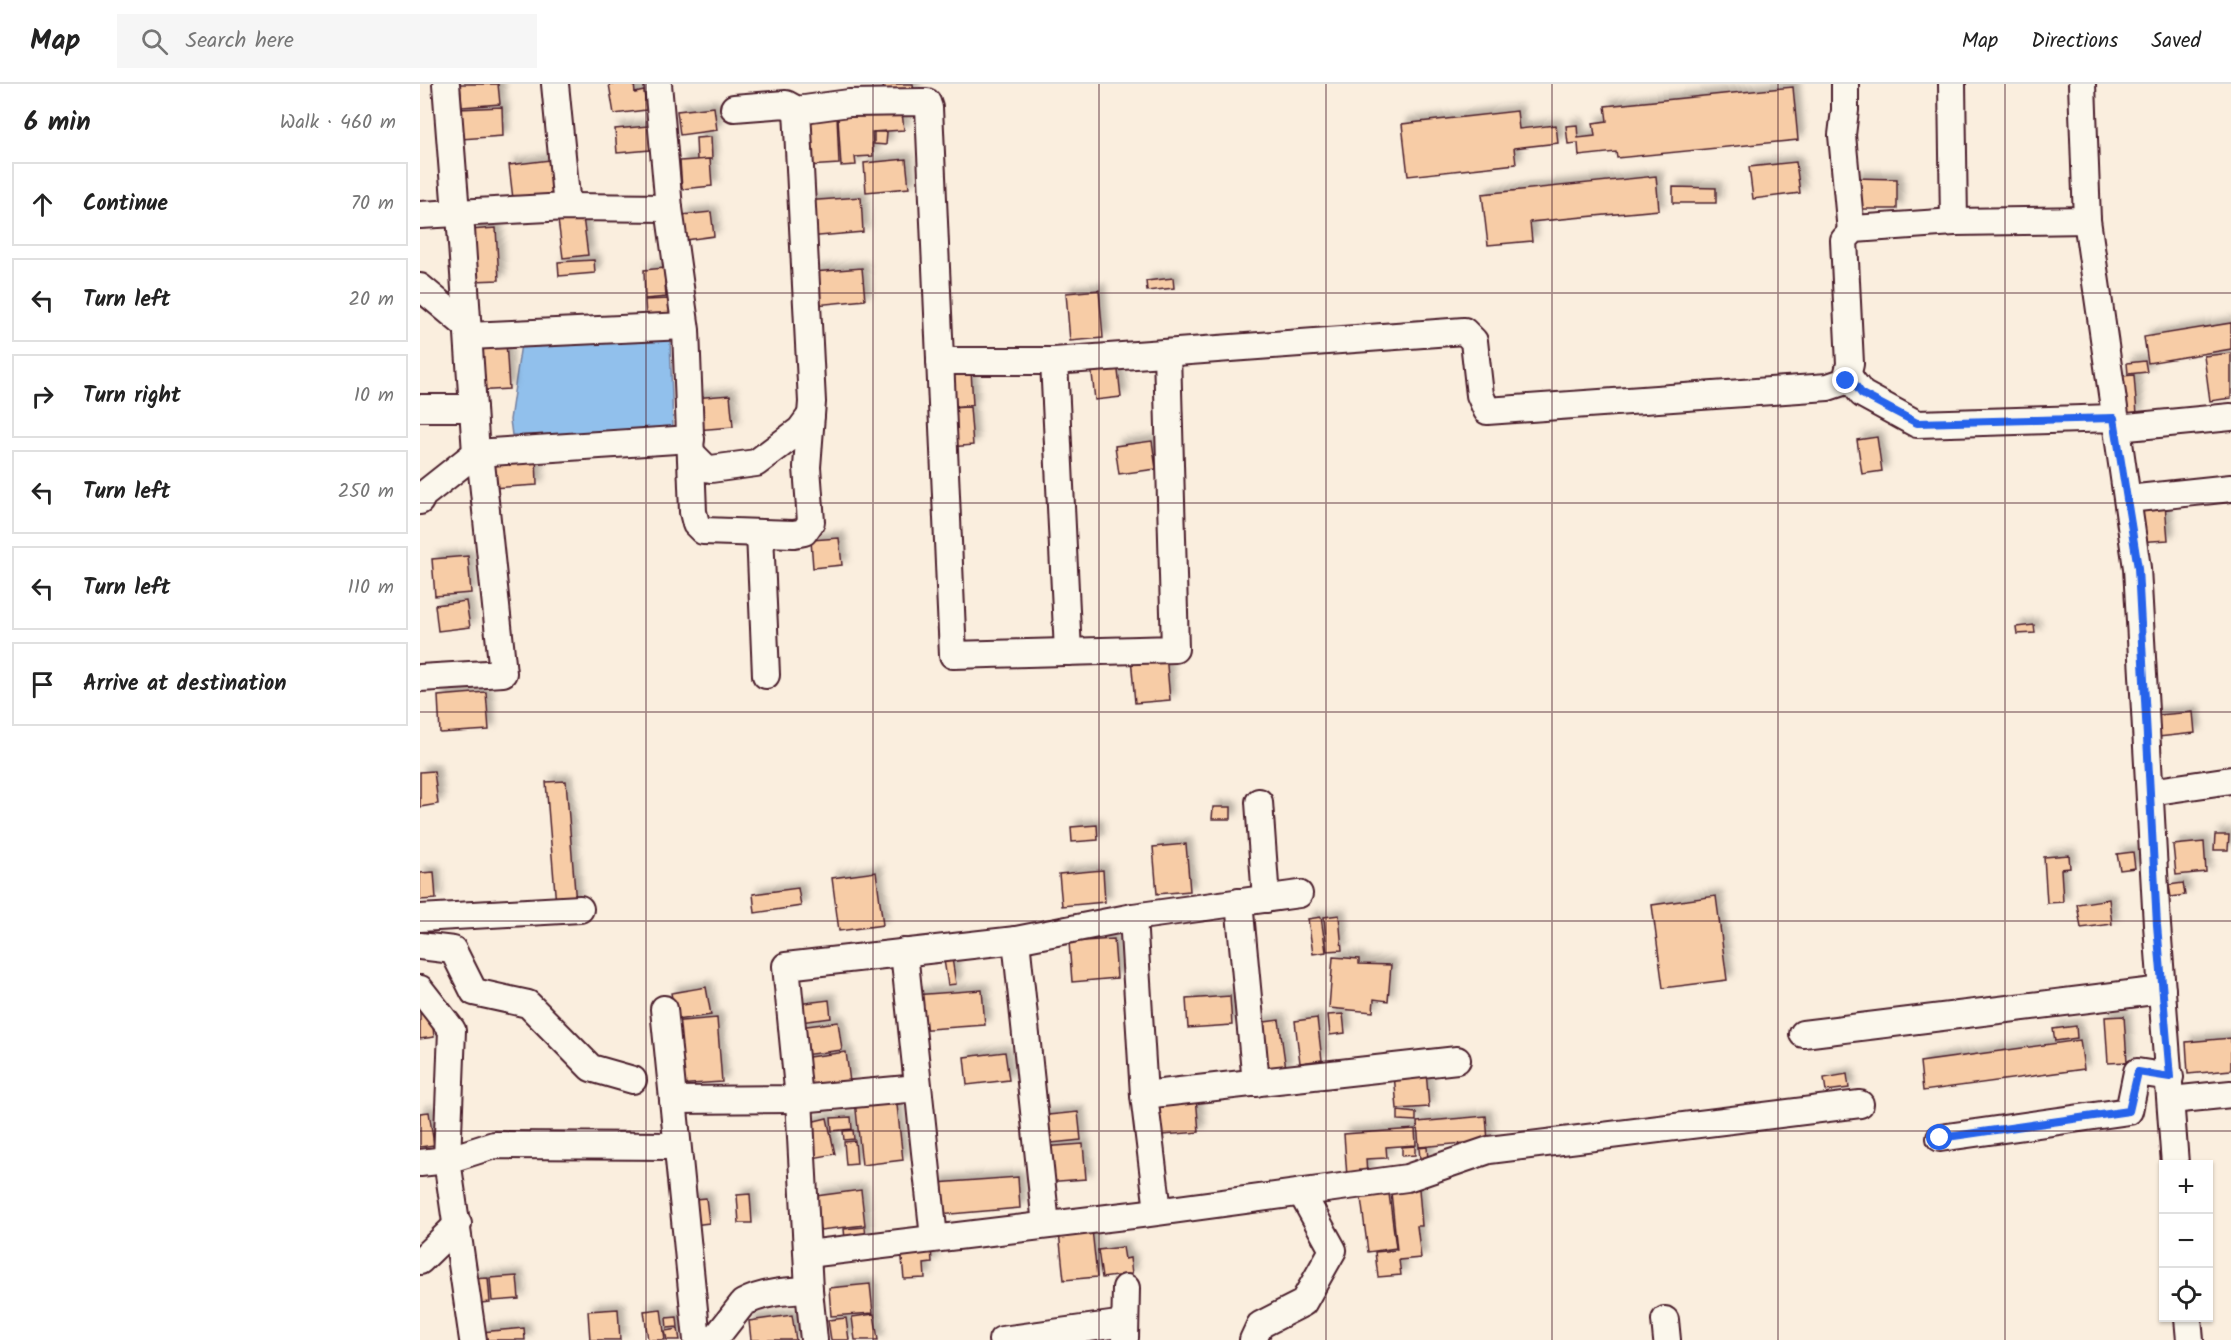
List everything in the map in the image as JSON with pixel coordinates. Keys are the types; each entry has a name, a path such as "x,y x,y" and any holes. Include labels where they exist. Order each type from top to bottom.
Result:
{"street":[{"path":"420,678 502,674 473,408 446,84"},
{"path":"555,84 567,207"},
{"path":"658,84 669,208 685,326 696,524 703,531 794,534 804,532 811,522 807,466 811,416 797,110"},
{"path":"1845,84 1842,135 1851,232"},
{"path":"1952,84 1954,222"},
{"path":"2082,84 2087,220 2138,568 2162,990 2175,1160"},
{"path":"734,108 786,104 797,110 849,93 927,102 953,655 1175,649 1167,353"},
{"path":"420,215 567,207 669,208"},
{"path":"1846,381 1850,364 1844,240 1854,229 1954,222 2087,220"},
{"path":"420,287 468,331 685,326"},
{"path":"940,361 1054,361 1464,331 1474,341 1480,395 1487,411 1827,387 1846,381 1849,377 1862,394 1917,423 2114,418 2117,428"},
{"path":"1054,361 1068,652"},
{"path":"420,408 473,408"},
{"path":"691,446 706,468 756,463 800,430 811,416"},
{"path":"2117,428 2231,417"},
{"path":"420,501 423,495 478,453 691,446"},
{"path":"2128,499 2231,488"},
{"path":"760,533 766,675"},
{"path":"2150,792 2231,780"},
{"path":"1259,802 1266,899"},
{"path":"814,1340 809,1290 799,1099 786,966 1016,940 1133,917 1299,894"},
{"path":"1239,902 1256,1083"},
{"path":"420,918 580,909"},
{"path":"1133,917 1144,1095 1158,1211"},
{"path":"1016,940 1046,1225"},
{"path":"420,946 453,950 474,993"},
{"path":"904,952 934,1238"},
{"path":"420,989 452,1030 447,1160 473,1340"},
{"path":"1803,1035 2162,990"},
{"path":"437,1011 474,993 528,1004 591,1068 633,1080"},
{"path":"664,1009 698,1340"},
{"path":"1144,1095 1457,1060"},
{"path":"1940,1138 2129,1111 2138,1072 2170,1089 2231,1094"},
{"path":"673,1100 799,1099 918,1088"},
{"path":"808,1254 1407,1178 1489,1150 1860,1104"},
{"path":"420,1163 447,1160 495,1145 677,1146"},
{"path":"1252,1340 1260,1325 1303,1303 1333,1250 1301,1192"},
{"path":"420,1261 458,1224"},
{"path":"1002,1340 1125,1332 1126,1288"},
{"path":"714,1340 743,1303 750,1299 779,1291 809,1290"},
{"path":"2188,1322 2190,1340"}],"water":[{"path":"670,339 673,429 582,435 512,435 510,420 521,344"}],"building":[{"path":"460,84 498,84 500,104 462,107"},
{"path":"609,84 634,84 635,93 644,91 646,110 614,114"},
{"path":"883,84 913,84 914,92 884,94"},
{"path":"1793,87 1798,140 1617,158 1616,152 1579,156 1578,143 1568,144 1566,126 1577,125 1578,138 1595,136 1593,123 1607,121 1605,106"},
{"path":"502,107 503,136 461,139 459,109"},
{"path":"714,107 717,130 680,135 677,111"},
{"path":"1517,111 1519,129 1556,125 1558,143 1514,148 1516,164 1408,176 1402,124"},
{"path":"902,112 904,130 872,132 873,156 855,157 856,165 841,166 838,117"},
{"path":"837,115 839,164 807,166 805,116"},
{"path":"648,126 650,150 617,153 615,129"},
{"path":"874,132 887,132 886,145 874,144"},
{"path":"711,137 712,159 697,160 696,138"},
{"path":"710,159 712,186 682,189 680,161"},
{"path":"906,159 909,188 866,192 864,163"},
{"path":"550,160 554,194 513,199 509,165"},
{"path":"1796,162 1800,193 1753,199 1749,167"},
{"path":"1656,176 1659,210 1530,222 1532,241 1488,245 1482,194"},
{"path":"1854,178 1897,179 1897,209 1854,209"},
{"path":"1673,187 1716,188 1716,203 1673,203"},
{"path":"861,197 863,232 808,237 804,201"},
{"path":"711,212 714,236 686,240 682,215"},
{"path":"583,217 588,255 563,258 558,220"},
{"path":"496,228 499,280 473,281 470,230"},
{"path":"594,260 595,273 559,276 558,262"},
{"path":"664,268 666,297 645,299 644,270"},
{"path":"862,268 865,300 816,305 813,272"},
{"path":"1173,278 1174,288 1147,291 1146,281"},
{"path":"1099,290 1103,338 1070,341 1066,293"},
{"path":"670,299 671,317 646,318 645,300"},
{"path":"2231,323 2231,349 2148,363 2144,337"},
{"path":"506,341 509,389 475,391 472,343"},
{"path":"2231,353 2231,398 2210,401 2204,356"},
{"path":"2145,361 2147,372 2128,374 2127,363"},
{"path":"1117,362 1121,397 1095,400 1091,365"},
{"path":"971,370 973,405 949,407 946,371"},
{"path":"2134,375 2137,414 2125,415 2122,376"},
{"path":"730,395 733,427 696,430 693,398"},
{"path":"970,407 973,445 950,447 947,408"},
{"path":"1877,437 1882,471 1862,474 1857,440"},
{"path":"1152,441 1156,469 1119,474 1115,446"},
{"path":"536,455 537,485 491,488 489,458"},
{"path":"2165,504 2168,540 2136,542 2134,507"},
{"path":"839,538 842,565 813,568 811,540"},
{"path":"468,556 471,593 435,596 432,559"},
{"path":"466,601 470,627 438,631 435,605"},
{"path":"2034,625 2035,633 2017,634 2016,627"},
{"path":"1166,654 1170,700 1135,703 1131,658"},
{"path":"486,692 489,730 440,733 438,696"},
{"path":"2193,712 2195,733 2149,738 2147,716"},
{"path":"434,771 438,804 420,807 420,772"},
{"path":"566,781 576,904 556,905 546,782"},
{"path":"1213,807 1231,807 1231,819 1212,819"},
{"path":"1097,825 1098,840 1072,842 1071,827"},
{"path":"2215,835 2229,835 2228,850 2214,850"},
{"path":"2204,842 2206,872 2176,875 2173,845"},
{"path":"1186,844 1190,891 1157,894 1153,847"},
{"path":"2133,852 2135,868 2120,870 2117,854"},
{"path":"2069,855 2070,868 2061,869 2063,902 2047,903 2044,857"},
{"path":"1103,870 1105,902 1062,906 1059,874"},
{"path":"434,872 436,899 420,900 420,873"},
{"path":"876,872 883,925 839,931 832,878"},
{"path":"2183,883 2185,895 2171,897 2169,885"},
{"path":"798,888 801,906 755,913 753,894"},
{"path":"1716,896 1727,980 1663,988 1652,905"},
{"path":"2109,899 2112,924 2081,928 2077,904"},
{"path":"1339,915 1342,950 1327,951 1324,917"},
{"path":"1321,917 1326,952 1313,954 1308,919"},
{"path":"1114,939 1117,978 1072,982 1069,942"},
{"path":"1333,957 1359,959 1359,964 1391,965 1388,1001 1374,999 1373,1012 1329,1008"},
{"path":"952,958 956,984 948,985 944,960"},
{"path":"706,987 711,1015 676,1020 671,993"},
{"path":"982,990 985,1025 915,1030 913,995"},
{"path":"1230,996 1232,1025 1188,1028 1186,999"},
{"path":"829,1000 831,1018 800,1022 797,1004"},
{"path":"431,1008 434,1037 420,1039 420,1009"},
{"path":"1343,1014 1345,1033 1330,1035 1328,1015"},
{"path":"2124,1016 2127,1062 2108,1063 2105,1017"},
{"path":"717,1018 722,1082 675,1085 670,1022"},
{"path":"1317,1018 1322,1060 1300,1063 1295,1021"},
{"path":"1279,1020 1286,1069 1264,1071 1257,1023"},
{"path":"838,1022 842,1050 803,1055 799,1027"},
{"path":"2076,1026 2077,1038 2055,1041 2053,1029"},
{"path":"2231,1038 2231,1070 2188,1074 2186,1042"},
{"path":"2080,1040 2084,1069 1923,1091 1920,1062"},
{"path":"846,1052 850,1082 805,1088 801,1058"},
{"path":"1005,1052 1009,1080 967,1085 964,1057"},
{"path":"1426,1071 1429,1107 1397,1109 1394,1074"},
{"path":"1847,1074 1849,1088 1826,1091 1824,1078"},
{"path":"896,1096 903,1160 862,1165 855,1101"},
{"path":"1196,1097 1199,1132 1150,1136 1147,1101"},
{"path":"1398,1111 1416,1113 1416,1121 1398,1120"},
{"path":"429,1112 434,1145 420,1147 420,1113"},
{"path":"1078,1112 1081,1140 1041,1144 1038,1116"},
{"path":"1486,1116 1488,1141 1419,1147 1417,1122"},
{"path":"851,1117 852,1129 832,1131 831,1118"},
{"path":"827,1118 835,1154 813,1158 806,1123"},
{"path":"1415,1129 1416,1145 1386,1147 1387,1158 1366,1159 1367,1175 1347,1177 1344,1134"},
{"path":"853,1130 854,1139 844,1140 843,1131"},
{"path":"855,1141 857,1164 846,1165 844,1142"},
{"path":"1083,1144 1086,1179 1045,1182 1042,1147"},
{"path":"1415,1146 1415,1155 1402,1156 1402,1147"},
{"path":"1427,1147 1428,1159 1420,1159 1419,1148"},
{"path":"1018,1177 1020,1208 939,1215 936,1183"},
{"path":"1419,1189 1422,1226 1417,1226 1421,1258 1399,1260 1401,1275 1378,1277 1375,1252 1397,1250 1391,1192"},
{"path":"861,1190 865,1225 820,1230 816,1196"},
{"path":"750,1194 752,1223 739,1223 737,1195"},
{"path":"1389,1194 1396,1248 1368,1252 1361,1198"},
{"path":"706,1198 709,1223 686,1226 684,1200"},
{"path":"865,1227 866,1237 845,1239 844,1229"},
{"path":"1092,1229 1097,1277 1064,1280 1059,1232"},
{"path":"931,1246 932,1263 924,1264 925,1278 904,1279 901,1248"},
{"path":"1123,1247 1125,1259 1130,1258 1132,1274 1102,1278 1098,1250"},
{"path":"517,1276 519,1299 492,1301 490,1278"},
{"path":"488,1278 490,1302 471,1304 469,1279"},
{"path":"870,1284 873,1313 831,1316 829,1288"},
{"path":"618,1309 620,1340 590,1340 588,1311"},
{"path":"661,1309 665,1340 648,1340 644,1311"},
{"path":"874,1314 878,1340 855,1340 852,1317"},
{"path":"792,1315 796,1340 751,1340 749,1321"},
{"path":"677,1317 678,1327 667,1328 666,1318"},
{"path":"846,1318 849,1340 831,1340 828,1320"},
{"path":"524,1328 525,1340 482,1340 481,1332"},
{"path":"678,1329 680,1340 667,1340 665,1331"}],"route":[{"path":"1846,381 1849,377 1862,394 1917,423 2114,418 2138,568 2157,925 2170,1077 2138,1072 2129,1111 1940,1138"}]}
